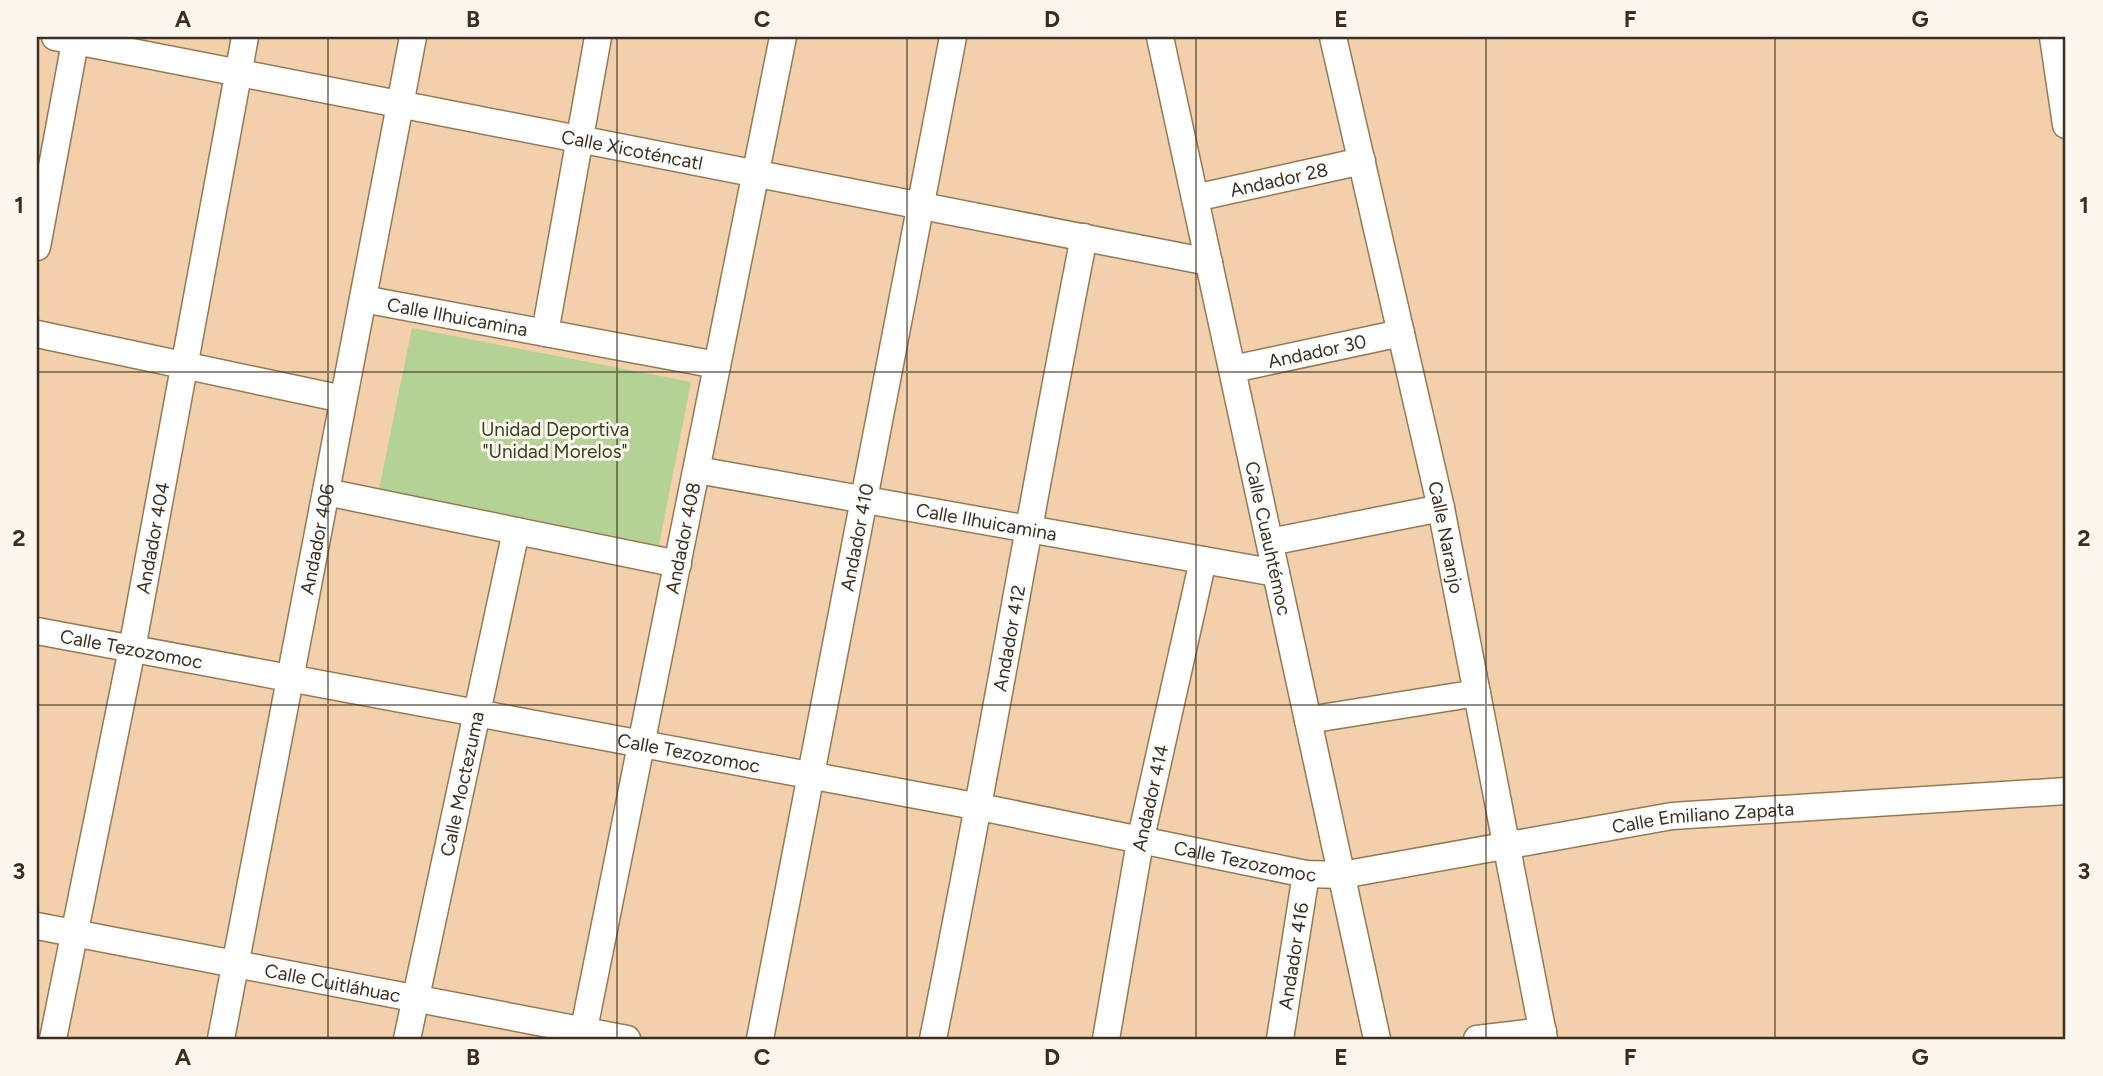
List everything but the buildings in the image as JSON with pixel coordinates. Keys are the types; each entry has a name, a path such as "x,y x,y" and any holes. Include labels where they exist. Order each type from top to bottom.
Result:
{"street":[{"name":"Andador 404","path":"53,1039 132,649 246,37"},
{"name":"Andador 406","path":"221,1039 413,37"},
{"path":"545,333 598,37"},
{"name":"Andador 408","path":"583,1035 783,37"},
{"name":"Andador 410","path":"760,1039 866,500 953,37"},
{"name":"Calle Cuauhtémoc","path":"1160,37 1377,1039"},
{"name":"Calle Naranjo","path":"1333,37 1441,508 1544,1035"},
{"path":"2053,37 2066,125"},
{"name":"Calle Xicoténcatl","path":"69,38 1209,262"},
{"path":"37,247 69,38"},
{"name":"Andador 28","path":"1195,198 1362,161"},
{"name":"Andador 412","path":"933,1039 980,807 1027,529 1084,237"},
{"name":"Calle Ilhuicamina","path":"363,299 717,365"},
{"path":"37,334 343,399"},
{"name":"Andador 30","path":"1233,369 1401,334"},
{"name":"Calle Ilhuicamina","path":"696,470 1276,573"},
{"path":"326,492 678,564"},
{"path":"1270,542 1441,508"},
{"name":"Calle Moctezuma","path":"407,1039 516,530"},
{"name":"Andador 414","path":"1106,1039 1140,842 1203,560"},
{"name":"Calle Tezozomoc","path":"37,631 980,807 1306,874 1342,875"},
{"path":"1308,720 1477,694"},
{"name":"Calle Emiliano Zapata","path":"1342,875 1672,816 2066,791"},
{"name":"Andador 416","path":"1280,1039 1306,874"},
{"name":"Calle Cuitláhuac","path":"37,926 415,999 583,1035 627,1039"},
{"path":"1477,1039 1544,1035"}],"green space":[{"name":"Unidad Deportiva \"Unidad Morelos\"","path":"412,328 691,382 659,545 379,489"}]}
